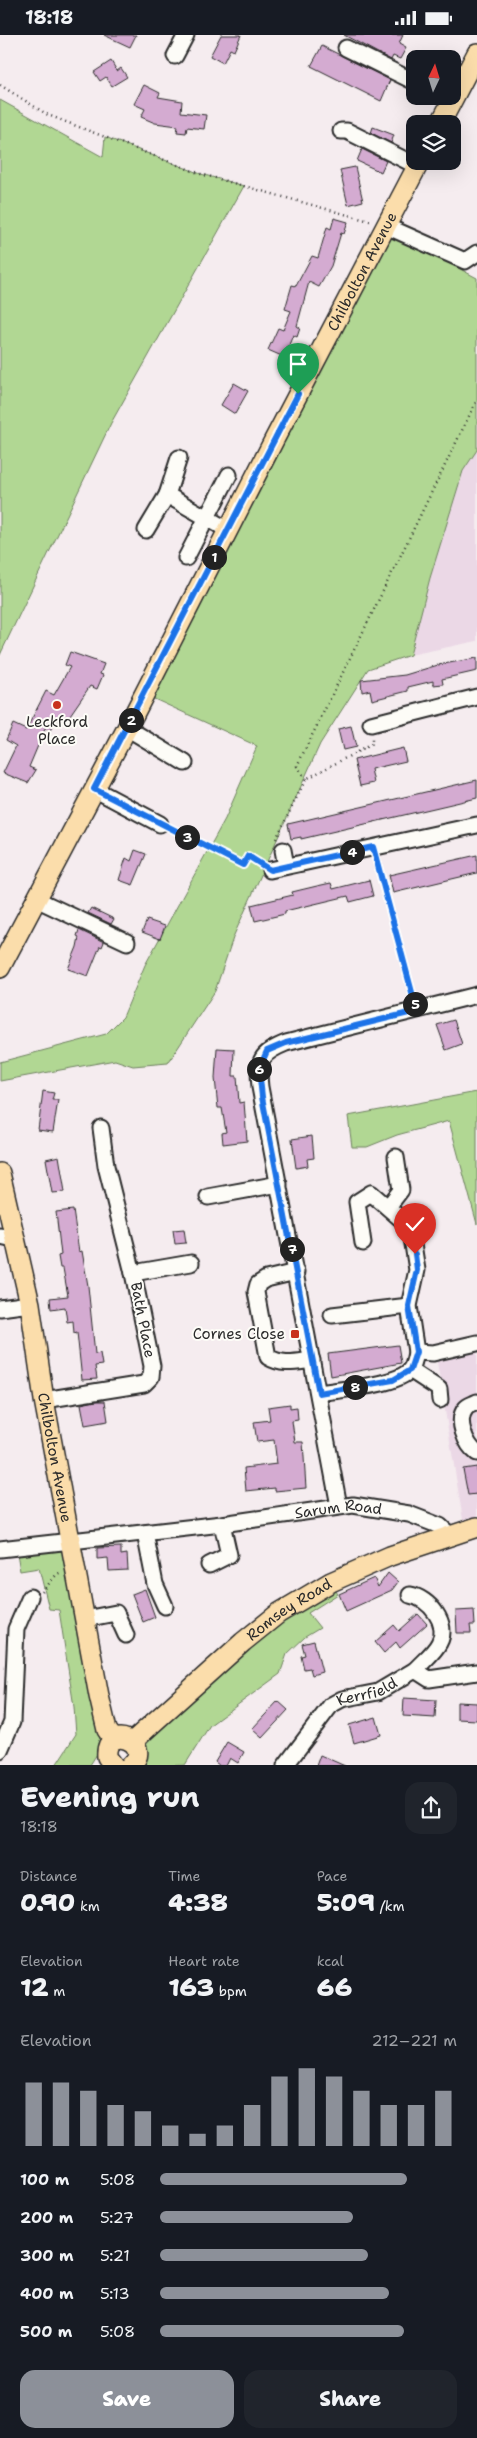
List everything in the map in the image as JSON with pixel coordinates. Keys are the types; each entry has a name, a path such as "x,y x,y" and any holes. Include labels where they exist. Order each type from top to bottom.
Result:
{"main road":[{"path":"461,81 476,59"},
{"name":"Chilbolton Avenue","path":"0,968 127,728 416,170"},
{"name":"Chilbolton Avenue","path":"0,1173 7,1237 30,1303 44,1399 98,1696 107,1730 114,1740"},
{"name":"Romsey Road","path":"132,1742 243,1642 279,1613 331,1582 390,1556 477,1527"},
{"path":"109,1764 108,1747 114,1740 123,1738 132,1742 137,1755 130,1765"}],"street":[{"path":"175,56 186,35"},
{"path":"346,48 406,77"},
{"path":"341,131 346,131 406,158"},
{"path":"386,226 465,261 477,253"},
{"path":"146,529 167,495 179,458"},
{"path":"186,559 230,475"},
{"path":"167,495 228,530"},
{"path":"371,724 477,697"},
{"path":"127,728 185,763"},
{"path":"94,789 160,824"},
{"path":"270,870 477,825"},
{"path":"283,850 286,866"},
{"path":"36,899 127,942"},
{"path":"339,1506 259,1077 260,1062 267,1051 286,1043 477,995"},
{"name":"Bath Place","path":"44,1399 144,1384 151,1377 152,1366 133,1273 106,1167 101,1128"},
{"path":"388,1207 401,1190 396,1157"},
{"path":"208,1197 279,1184"},
{"path":"319,1393 393,1380 410,1370 416,1352 409,1306 417,1270 412,1238 408,1227 371,1193 356,1202 363,1243"},
{"name":"Bath Place","path":"133,1273 192,1263"},
{"path":"296,1272 266,1279 258,1283 256,1291 268,1357 278,1363 312,1360"},
{"path":"0,1308 30,1303"},
{"path":"332,1315 409,1306"},
{"path":"416,1352 433,1353 477,1343"},
{"path":"410,1370 439,1389 440,1400"},
{"path":"477,1402 466,1408 462,1415 463,1433 472,1449 477,1453"},
{"name":"Sarum Road","path":"0,1549 222,1524 339,1506 374,1507 409,1514 440,1526 450,1535"},
{"path":"209,1565 229,1555 222,1524"},
{"path":"145,1533 155,1584 162,1599 173,1587"},
{"name":"Kerrfield","path":"285,1765 331,1705 342,1699 378,1692 415,1670 440,1643 441,1624 432,1609 418,1597 410,1595"},
{"path":"0,1749 12,1722 7,1671 14,1649 16,1629 30,1597"},
{"path":"85,1619 116,1613 126,1635"},
{"name":"Kerrfield","path":"415,1670 429,1679 477,1672"}],"path":[{"path":"0,85 48,115 201,174 386,226"},
{"path":"306,779 297,766 477,400"},
{"path":"283,850 276,841 306,779 372,744 371,724"},
{"path":"160,824 243,865 248,856 270,870"},
{"path":"373,847 417,1011"}],"shaded area":[{"path":"477,450 477,641 410,655 430,578 463,471"},
{"path":"477,1351 477,1517 463,1520 437,1362"}],"green space":[{"path":"0,100 103,157 105,137 201,174 244,186 111,423 0,655"},
{"path":"392,233 477,278 477,450 463,471 430,578 410,655 368,669 320,744 234,935 215,991 168,1063 133,1066 115,1060 0,1081 0,1062 106,1034 123,1017 145,965 225,819 257,746 152,698"},
{"path":"477,1092 477,1224 449,1121 397,1135 367,1147 352,1147 348,1116"},
{"path":"62,1547 100,1728 100,1749 90,1765 56,1765 76,1734 74,1707 59,1610 49,1609 39,1568 20,1571 17,1553"},
{"path":"333,1587 338,1594 308,1613 320,1628 305,1637 287,1654 280,1674 210,1725 185,1765 142,1765 145,1746 174,1713 245,1648"}],"building":[{"path":"104,35 136,35 130,47"},
{"path":"221,35 241,35 234,51 230,49 223,63 210,56"},
{"path":"344,35 403,35 399,44 406,48 400,59 393,56 391,60"},
{"path":"322,46 390,80 381,101 311,66"},
{"path":"111,61 117,71 121,68 127,77 112,86 106,77 100,81 94,72"},
{"path":"144,85 160,93 158,97 182,101 181,112 206,115 204,129 187,127 186,133 177,132 178,126 155,123 141,117 145,109 134,104"},
{"path":"373,127 394,135 391,143 371,133"},
{"path":"362,149 386,161 381,172 357,161"},
{"path":"355,167 363,201 348,205 340,170"},
{"path":"334,218 348,222 344,234 341,233 331,266 319,287 309,282 297,326 300,328 297,337 293,335 284,357 268,350 278,328 283,330 291,311 285,309 292,285 296,286 312,256 318,258 327,227 331,229"},
{"path":"234,383 248,391 235,414 221,405"},
{"path":"70,652 104,664 100,674 103,675 97,689 90,686 68,718 66,717 62,723 55,719 50,731 45,729 29,767 36,770 28,783 3,773 16,746 6,740 13,724 26,730 46,691 54,695 70,667 65,665"},
{"path":"477,658 477,671 442,679 443,684 433,685 433,681 408,687 408,691 372,700 370,690 362,692 361,680 405,675 438,665"},
{"path":"351,726 356,747 343,750 338,729"},
{"path":"403,748 406,761 371,769 374,783 360,786 354,760"},
{"path":"477,780 477,798 301,839 301,837 291,839 288,824"},
{"path":"135,850 146,854 133,885 119,880 126,858 131,861"},
{"path":"477,855 477,873 393,893 389,875"},
{"path":"369,880 373,896 350,902 348,896 285,911 285,914 255,921 251,905 293,895 292,892 331,883 333,889"},
{"path":"91,908 114,919 111,924 88,913"},
{"path":"147,920 165,926 160,939 142,932"},
{"path":"79,930 104,942 102,947 100,946 88,976 68,969 77,947"},
{"path":"454,1020 462,1044 446,1050 437,1025"},
{"path":"217,1048 234,1049 233,1076 237,1076 239,1103 244,1102 247,1141 223,1144 222,1133 226,1132 222,1108 218,1108 215,1078"},
{"path":"43,1091 54,1093 52,1100 58,1100 53,1132 38,1130"},
{"path":"312,1136 314,1158 307,1159 308,1166 296,1168 292,1139"},
{"path":"59,1156 65,1192 52,1193 46,1159"},
{"path":"73,1210 79,1252 82,1251 88,1286 95,1354 100,1353 102,1365 95,1366 97,1379 82,1380 77,1332 74,1333 73,1321 67,1322 65,1307 51,1309 50,1298 68,1296 63,1268 60,1268 58,1256 61,1255 56,1212"},
{"path":"184,1229 186,1243 175,1244 173,1230"},
{"path":"398,1345 401,1363 331,1376 328,1354"},
{"path":"105,1401 108,1421 85,1425 81,1404"},
{"path":"290,1404 290,1408 297,1407 298,1420 292,1421 295,1442 303,1442 306,1488 275,1491 275,1488 246,1491 244,1468 277,1464 274,1440 257,1442 254,1422 270,1420 268,1407"},
{"path":"477,1467 477,1494 468,1495 463,1469"},
{"path":"121,1547 121,1555 127,1554 128,1570 109,1571 108,1558 97,1559 97,1548"},
{"path":"388,1573 398,1582 392,1590 346,1611 339,1594 374,1578 378,1587"},
{"path":"145,1589 155,1617 143,1622 132,1594"},
{"path":"474,1610 475,1625 470,1625 471,1633 457,1633 456,1611"},
{"path":"418,1614 427,1624 400,1648 396,1642 384,1653 375,1642 394,1625 399,1631"},
{"path":"314,1641 322,1672 312,1675 310,1668 304,1669 301,1656 305,1655 302,1644"},
{"path":"404,1698 436,1700 435,1718 403,1716"},
{"path":"278,1701 288,1710 262,1738 252,1729"},
{"path":"457,1702 477,1703 477,1720 457,1719"},
{"path":"376,1717 381,1735 354,1743 349,1725"},
{"path":"227,1742 244,1752 238,1763 230,1758 226,1765 219,1765 215,1762"},
{"path":"320,1755 343,1765 316,1765"}],"place":[{"name":"Leckford Place","path":"57,705"},
{"name":"Cornes Close","path":"295,1334"}],"route":[{"path":"298,394 94,789 243,865 248,856 270,870 373,847 417,1011 274,1047 267,1051 260,1062 259,1069 262,1097 319,1393 393,1380 410,1370 416,1352 409,1306 417,1270 415,1254"}]}
